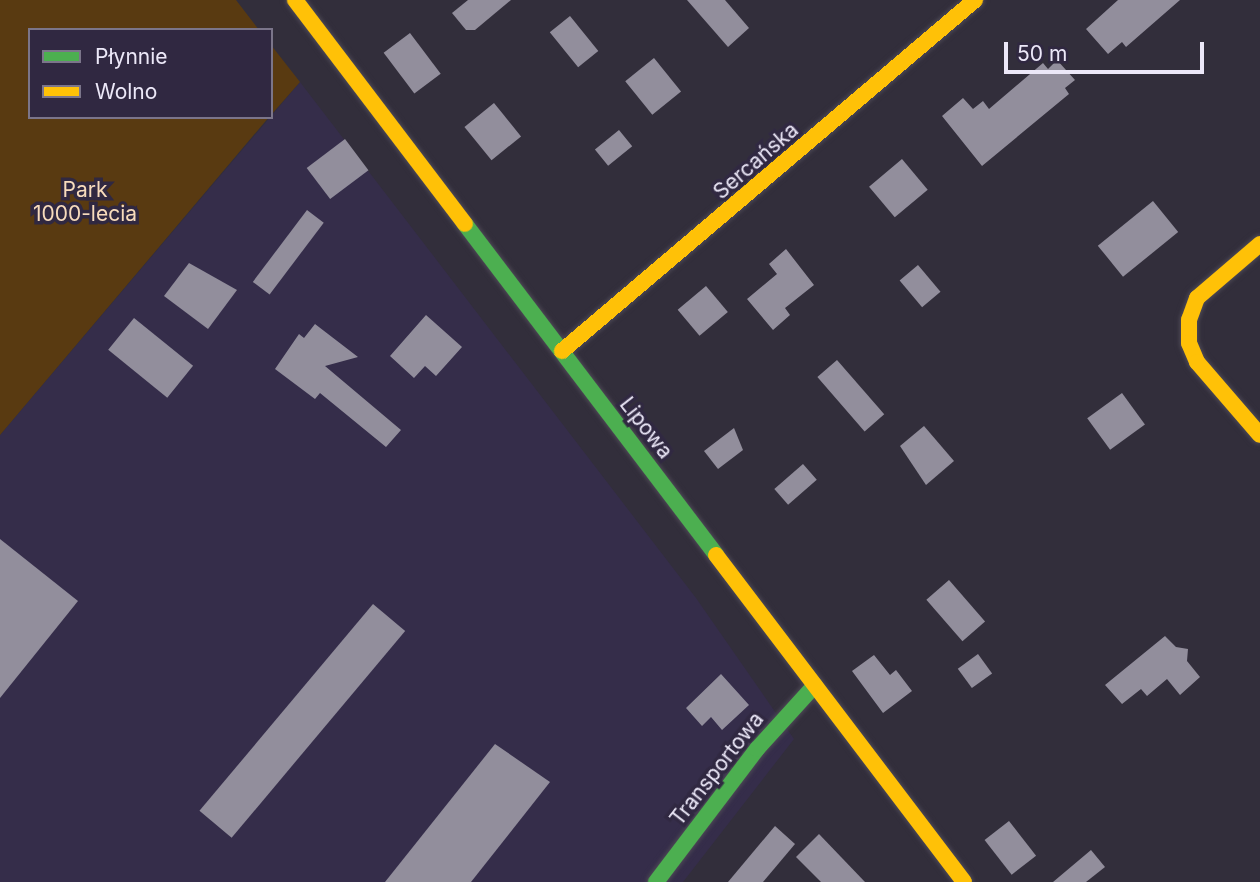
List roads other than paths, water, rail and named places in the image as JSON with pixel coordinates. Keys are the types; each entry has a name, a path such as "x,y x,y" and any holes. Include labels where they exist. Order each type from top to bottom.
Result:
{"main road":[{"name":"Lipowa","path":"295,0 964,882"},
{"name":"Sercańska","path":"562,351 975,0"},
{"path":"1260,244 1197,298 1189,327 1189,343 1197,362 1260,435"},
{"name":"Transportowa","path":"656,882 757,748 816,685"}],"park label":[{"name":"Park 1000-lecia","path":"85,202"}]}
